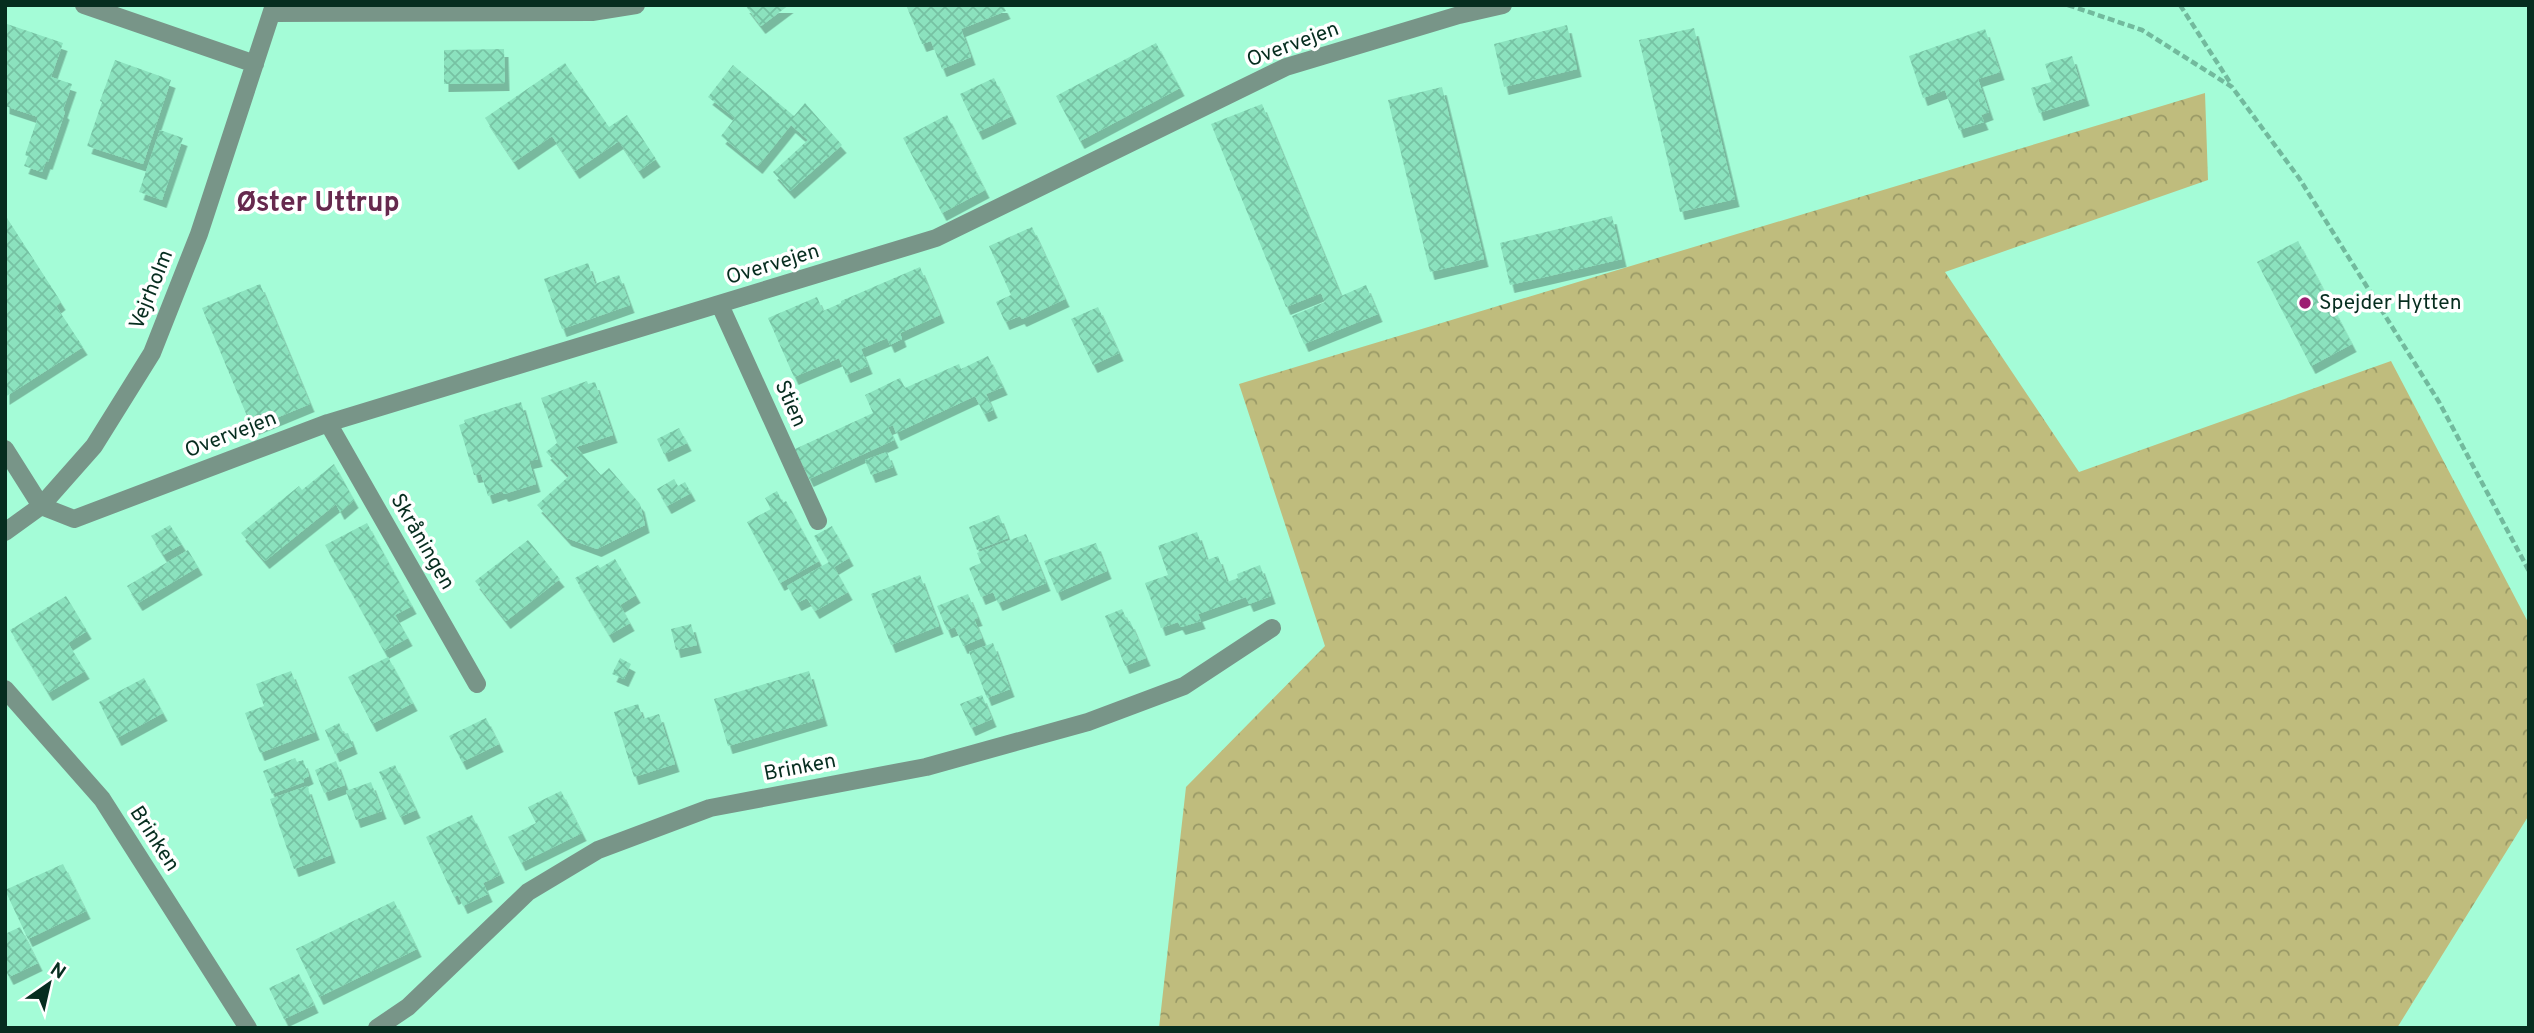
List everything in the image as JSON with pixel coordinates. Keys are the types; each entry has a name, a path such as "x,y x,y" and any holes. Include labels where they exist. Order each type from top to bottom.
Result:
{"street":[{"path":"84,5 255,64"},
{"path":"273,9 592,12 636,5"},
{"name":"Overvejen","path":"41,506 74,519 328,423 936,238 1286,67 1459,15 1503,5"},
{"name":"Vejrholm","path":"5,532 41,506 94,446 152,353 199,234 273,9"},
{"name":"Stien","path":"720,305 818,521"},
{"name":"Skråningen","path":"328,423 477,684"},
{"path":"5,449 41,506"},
{"name":"Brinken","path":"377,1028 408,1007 528,892 598,850 710,808 926,767 1088,722 1184,686 1272,628"},
{"name":"Brinken","path":"5,689 102,799 248,1028"}],"path":[{"path":"2068,5 2142,30 2232,87"},
{"path":"2180,5 2232,87 2299,178 2439,402 2529,571"}],"green space":[{"path":"2205,93 2208,180 1945,272 2079,472 2391,361 2529,624 2529,815 2397,1028 1159,1028 1186,787 1325,646 1239,384"}],"building":[{"path":"745,5 789,5 761,26"},
{"path":"906,5 1003,5 1006,11 961,29 971,57 942,69 931,41 922,44"},
{"path":"7,24 63,43 51,77 72,84 48,162 46,161 42,172 24,166 38,117 5,106"},
{"path":"1567,25 1577,69 1504,87 1494,44"},
{"path":"1694,28 1735,199 1680,212 1639,40"},
{"path":"1985,29 2000,72 1978,79 1989,112 1981,115 1984,122 1959,130 1945,90 1923,98 1909,56"},
{"path":"1156,43 1180,88 1080,141 1056,96"},
{"path":"504,49 505,83 444,84 444,50"},
{"path":"2072,56 2085,98 2039,113 2031,88 2051,82 2045,64"},
{"path":"115,60 171,80 143,164 87,146"},
{"path":"565,63 609,127 627,115 656,159 639,171 619,141 575,171 552,136 514,162 485,118"},
{"path":"733,65 794,116 805,103 842,145 790,191 773,172 808,140 791,125 758,166 721,136 735,118 708,97"},
{"path":"994,78 1012,116 978,132 960,94"},
{"path":"1442,87 1484,259 1430,272 1388,100"},
{"path":"1262,104 1341,296 1366,285 1378,314 1304,344 1292,316 1325,302 1321,293 1286,307 1211,124"},
{"path":"947,115 985,190 942,213 903,138"},
{"path":"160,130 183,138 162,200 139,192"},
{"path":"5,215 61,302 56,306 83,347 5,397"},
{"path":"1612,216 1622,259 1510,285 1500,243"},
{"path":"1032,227 1065,299 1022,319 1020,316 1005,322 996,302 1011,295 989,246"},
{"name":"Spejder Hytten","path":"2298,241 2352,344 2311,366 2257,262"},
{"path":"588,263 595,284 619,275 630,305 562,329 544,279"},
{"path":"920,267 940,315 900,333 902,339 890,345 887,338 861,349 868,366 846,375 839,358 794,377 768,318 817,297 823,311"},
{"path":"260,284 310,404 252,428 202,308"},
{"path":"1098,307 1119,353 1093,365 1071,319"},
{"path":"988,356 1003,387 986,394 993,410 984,414 975,396 896,433 893,425 888,427 894,440 809,479 795,449 873,413 865,395 900,378 905,388 959,364 961,369"},
{"path":"587,381 588,384 595,382 613,435 576,447 601,475 609,468 640,504 645,525 597,549 567,538 537,505 569,476 546,452 557,443 541,398"},
{"path":"521,402 538,459 529,461 536,484 488,496 481,474 474,475 459,425 465,423 464,420"},
{"path":"679,428 687,443 664,454 657,439"},
{"path":"887,452 893,467 871,475 865,460"},
{"path":"334,464 354,500 340,512 336,504 265,561 241,533 299,486 302,490"},
{"path":"674,479 678,486 685,482 691,493 667,506 657,489"},
{"path":"777,491 783,503 786,501 819,561 780,583 747,522 771,509 765,498"},
{"path":"999,515 1008,538 977,550 969,527"},
{"path":"367,523 412,606 395,615 408,638 384,651 325,545"},
{"path":"170,525 182,544 163,555 151,536"},
{"path":"832,526 849,558 834,567 848,592 815,611 807,598 797,603 787,586 829,562 814,536"},
{"path":"1197,532 1207,560 1218,556 1227,582 1238,578 1237,574 1260,565 1271,596 1249,604 1246,597 1198,614 1201,621 1181,627 1178,622 1161,628 1145,583 1168,575 1158,546"},
{"path":"1026,534 1046,583 998,603 993,592 981,597 969,568 981,563 977,553"},
{"path":"528,540 560,579 506,621 475,581"},
{"path":"1096,543 1107,571 1057,593 1044,561"},
{"path":"188,550 198,567 138,603 127,586"},
{"path":"615,559 636,595 620,605 630,623 609,635 575,578"},
{"path":"920,575 939,626 891,645 871,594"},
{"path":"968,594 978,618 974,619 982,638 963,646 955,627 947,630 937,606"},
{"path":"66,596 87,631 68,643 85,671 48,693 10,630"},
{"path":"1122,609 1146,658 1125,666 1105,616"},
{"path":"691,624 697,645 676,650 671,629"},
{"path":"993,643 1010,689 987,698 969,652"},
{"path":"388,657 413,703 372,724 348,677"},
{"path":"620,658 631,664 624,679 612,674"},
{"path":"291,671 315,732 260,753 245,713 264,706 256,684"},
{"path":"809,671 823,718 728,746 714,699"},
{"path":"144,678 163,713 117,738 99,702"},
{"path":"982,695 992,719 971,728 960,704"},
{"path":"638,704 643,719 659,714 675,764 634,777 614,712"},
{"path":"486,718 499,744 462,762 449,736"},
{"path":"339,723 344,734 348,733 353,746 335,754 325,730"},
{"path":"295,758 297,762 303,760 309,776 303,779 304,782 272,794 263,771"},
{"path":"336,761 345,785 324,793 315,770"},
{"path":"395,765 416,810 400,817 379,772"},
{"path":"371,782 382,811 356,820 346,791"},
{"path":"307,786 331,855 294,869 270,799"},
{"path":"561,791 582,833 521,863 508,837 536,823 528,807"},
{"path":"472,815 500,875 483,883 488,894 463,906 458,895 454,897 426,837"},
{"path":"63,864 86,911 28,939 5,890"},
{"path":"394,901 417,949 319,997 296,949"},
{"path":"20,927 38,963 9,977 5,969 5,934"},
{"path":"299,974 314,1005 284,1019 269,988"}],"place":[{"name":"Spejder Hytten","path":"2305,303"}],"district":[{"name":"Øster Uttrup","path":"318,204"}]}
